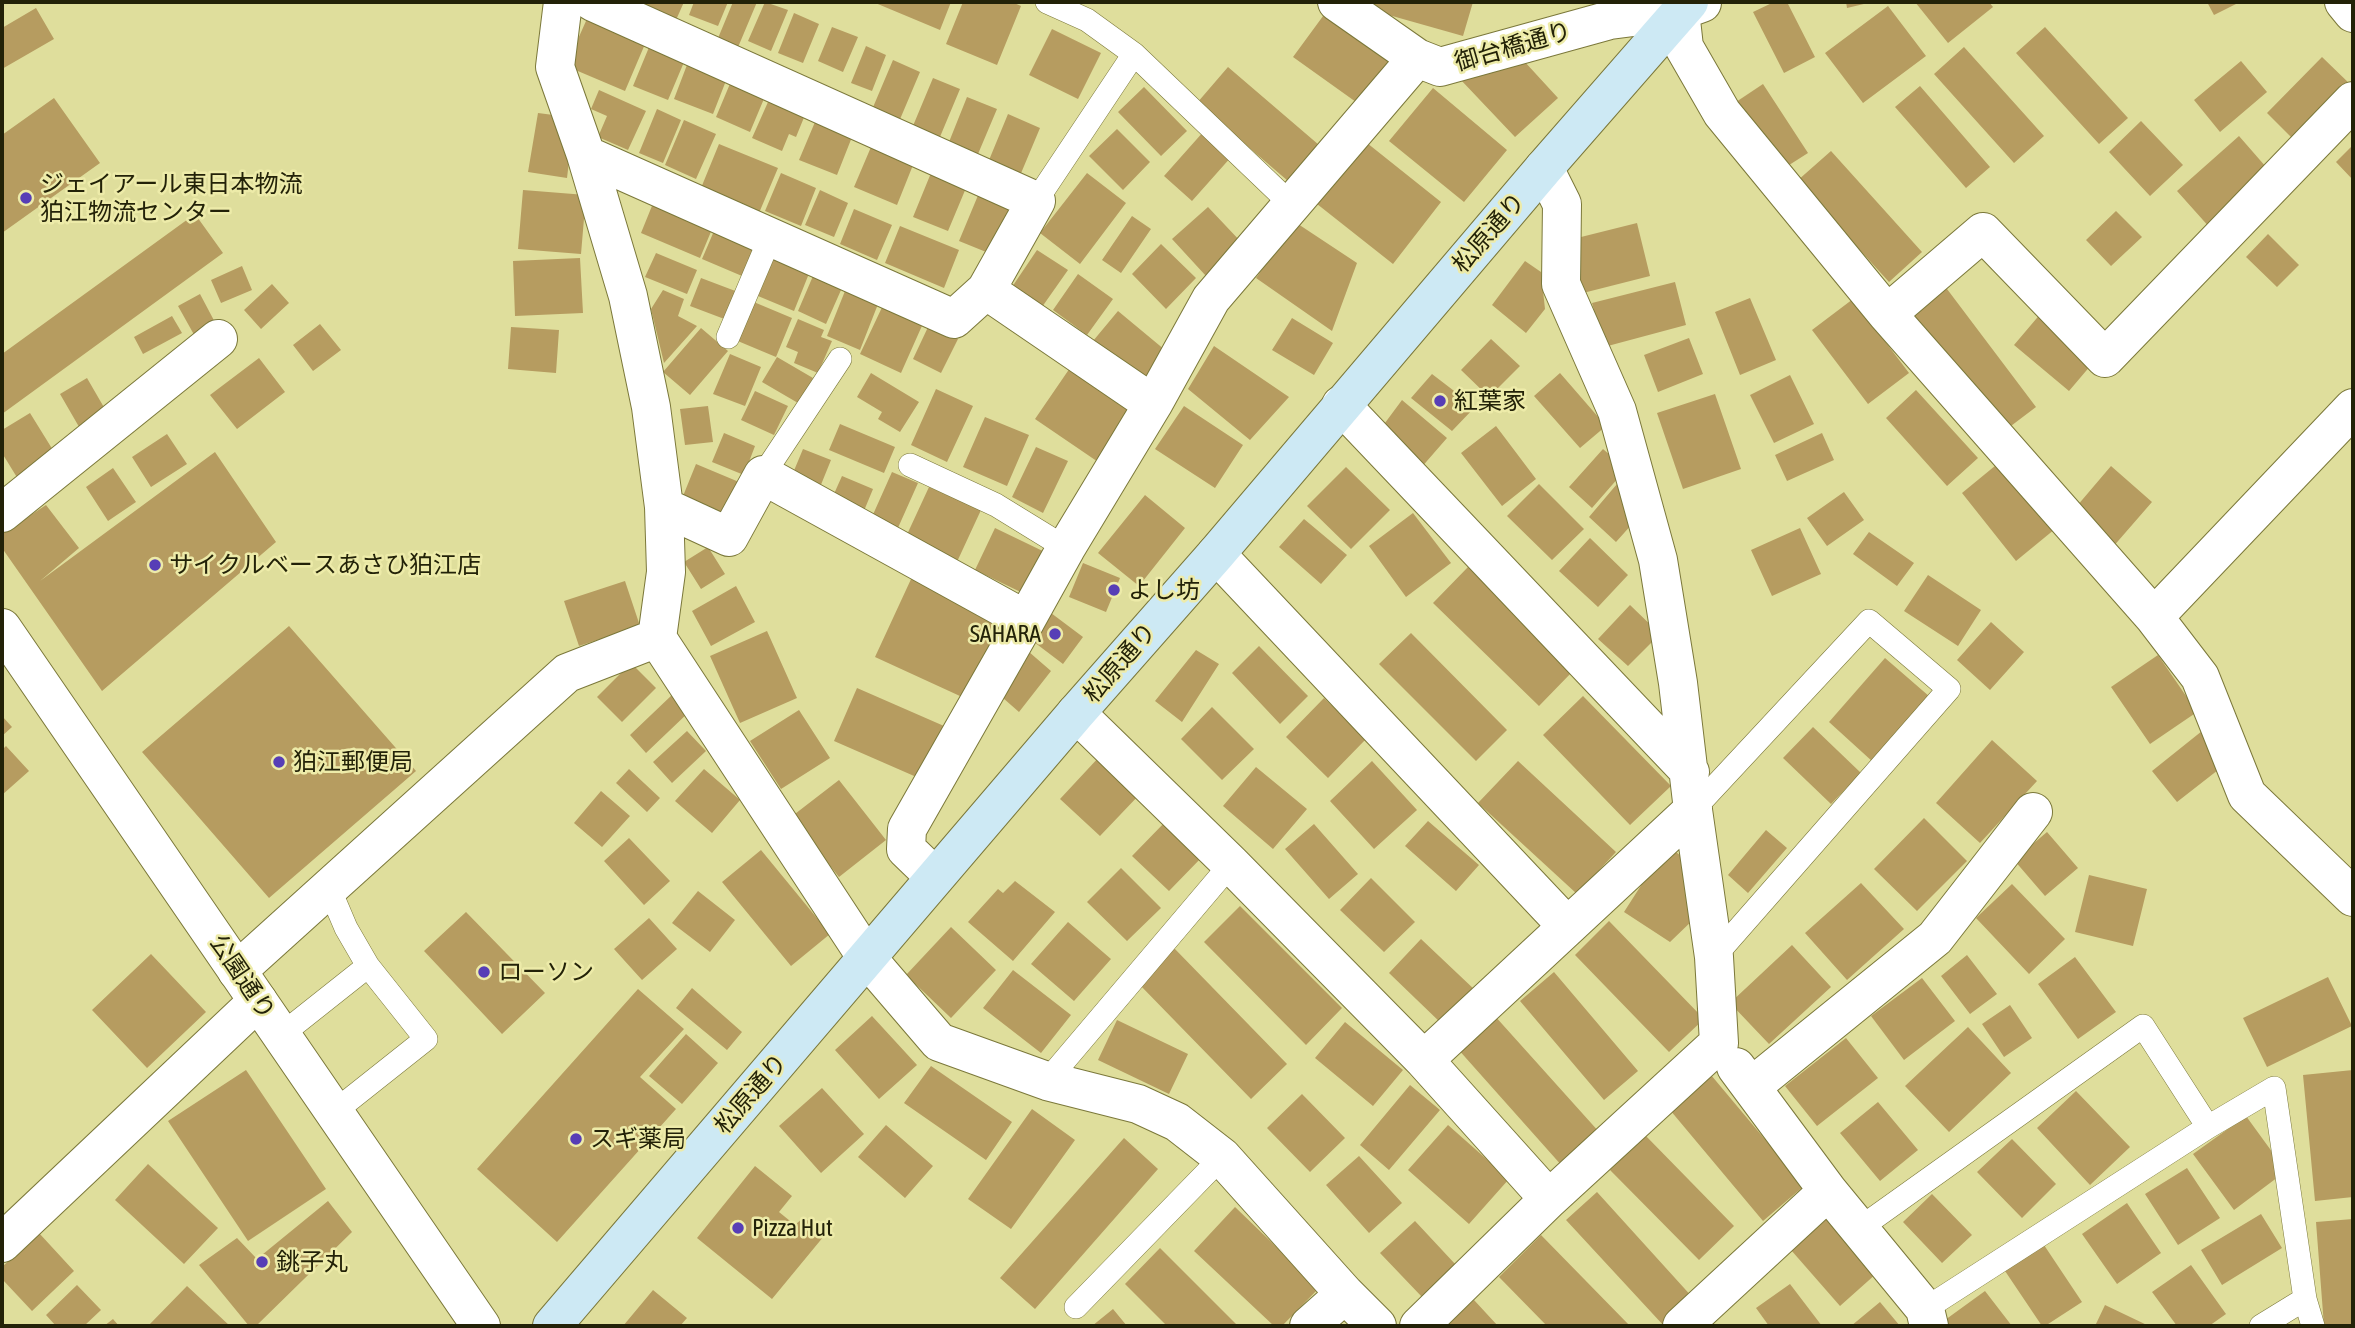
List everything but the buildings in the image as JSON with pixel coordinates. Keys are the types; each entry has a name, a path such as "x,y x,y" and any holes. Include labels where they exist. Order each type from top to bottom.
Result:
{"main road":[{"name":"松原通り","path":"552,1326 1544,168 1692,5"}],"street":[{"path":"563,2 555,67 586,155 628,296 651,407 664,507 666,572 657,638 867,958 939,1042 1047,1081 1138,1104 1177,1122 1222,1157 1377,1326"},
{"path":"586,155 954,319 986,290 1036,201 593,2"},
{"path":"2344,2 2353,13"},
{"name":"御台橋通り","path":"1343,3 1417,58 1440,67 1610,19 1692,5"},
{"path":"1692,5 1684,47 1722,113 1887,314 2154,617 2200,677 2248,795 2353,897"},
{"path":"935,877 906,849 907,829 1211,299 1417,58"},
{"path":"1887,314 1983,232 2105,358 2353,101"},
{"path":"1544,168 1562,204 1561,284 1617,411 1658,560 1714,957 1719,1043 1828,1191 1860,1228 1927,1318"},
{"path":"986,290 1153,404"},
{"path":"2,513 218,339"},
{"path":"1341,405 1690,772"},
{"path":"2154,617 2353,408"},
{"path":"664,507 729,537 763,475 1026,620"},
{"path":"1216,554 1567,926"},
{"name":"公園通り","path":"4,638 248,986 481,1326"},
{"path":"2,1242 248,986 329,888 566,673 657,638"},
{"path":"1076,713 1231,864 1424,1060 1549,1199"},
{"path":"1424,1060 1693,810"},
{"path":"1751,1087 1935,938 2033,812"},
{"path":"1419,1326 1549,1199 1719,1043"},
{"path":"1682,1326 1828,1191"},
{"path":"1310,1326 1345,1294"}],"lane":[{"path":"1047,2 1087,20 1134,54 1292,205"},
{"path":"1036,201 1134,54"},
{"path":"728,337 770,238"},
{"path":"763,475 840,359"},
{"path":"910,465 996,505 1066,548"},
{"path":"1693,810 1869,621 1949,689 1714,957"},
{"path":"1047,1081 1231,864"},
{"path":"329,888 346,928 368,965 426,1039 334,1112"},
{"path":"281,1035 368,965"},
{"path":"1860,1228 2143,1026 2208,1127"},
{"path":"1927,1318 2208,1127 2274,1088 2305,1299 2313,1326"},
{"path":"1076,1307 1222,1157"},
{"path":"2261,1326 2305,1299"}],"place":[{"name":"ジェイアール東日本物流 狛江物流センター","path":"26,198"},
{"name":"紅葉家","path":"1440,401"},
{"name":"サイクルベースあさひ狛江店","path":"155,565"},
{"name":"よし坊","path":"1114,590"},
{"name":"SAHARA","path":"1055,634"},
{"name":"狛江郵便局","path":"279,762"},
{"name":"ローソン","path":"484,972"},
{"name":"スギ薬局","path":"576,1139"},
{"name":"Pizza Hut","path":"738,1228"},
{"name":"銚子丸","path":"262,1262"}]}
